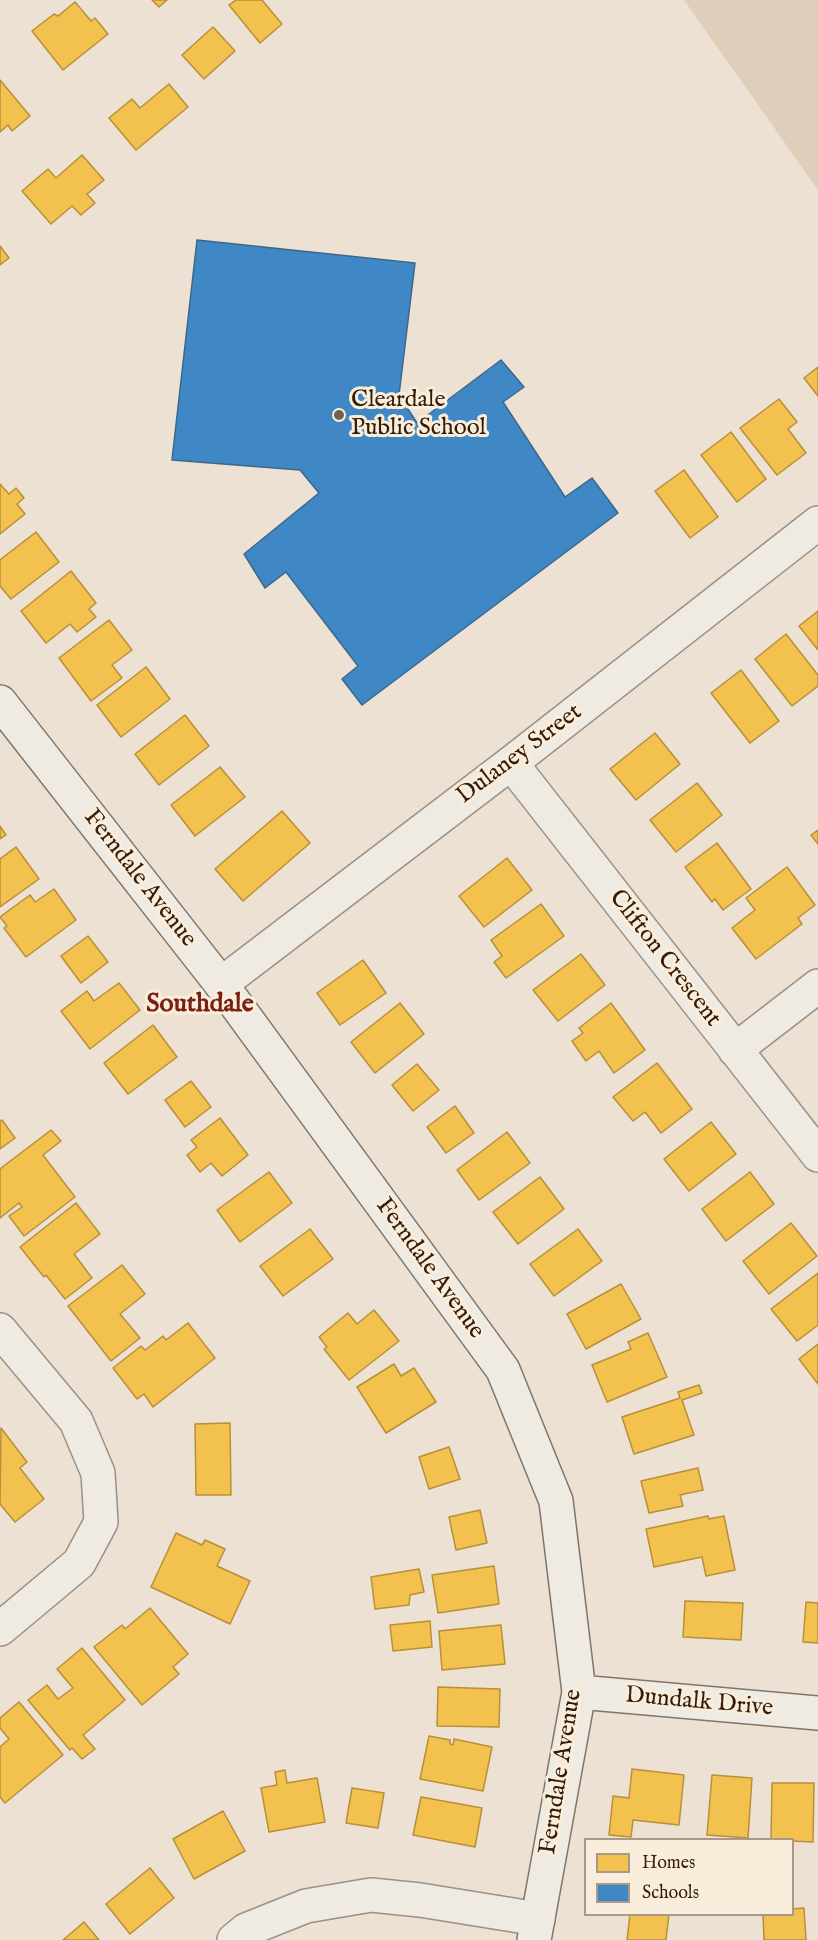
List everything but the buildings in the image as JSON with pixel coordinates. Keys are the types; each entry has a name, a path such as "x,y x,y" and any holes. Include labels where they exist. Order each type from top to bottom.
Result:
{"street":[{"name":"Dulaney Street","path":"221,984 511,763 818,523"},
{"name":"Ferndale Avenue","path":"0,702 221,984 503,1370 556,1501 579,1692 536,1929"},
{"name":"Clifton Crescent","path":"511,763 818,1155"},
{"path":"735,1050 818,986"},
{"path":"0,1330 76,1421 99,1473 101,1522 79,1563 0,1629"},
{"name":"Dundalk Drive","path":"579,1692 818,1713"},
{"path":"234,1940 246,1930 306,1906 371,1895 420,1900 536,1929"}],"shaded area":[{"path":"684,0 818,0 818,190"}],"place":[{"name":"Cleardale Public School","path":"339,415"}],"district":[{"name":"Southdale","path":"200,1006"}]}
